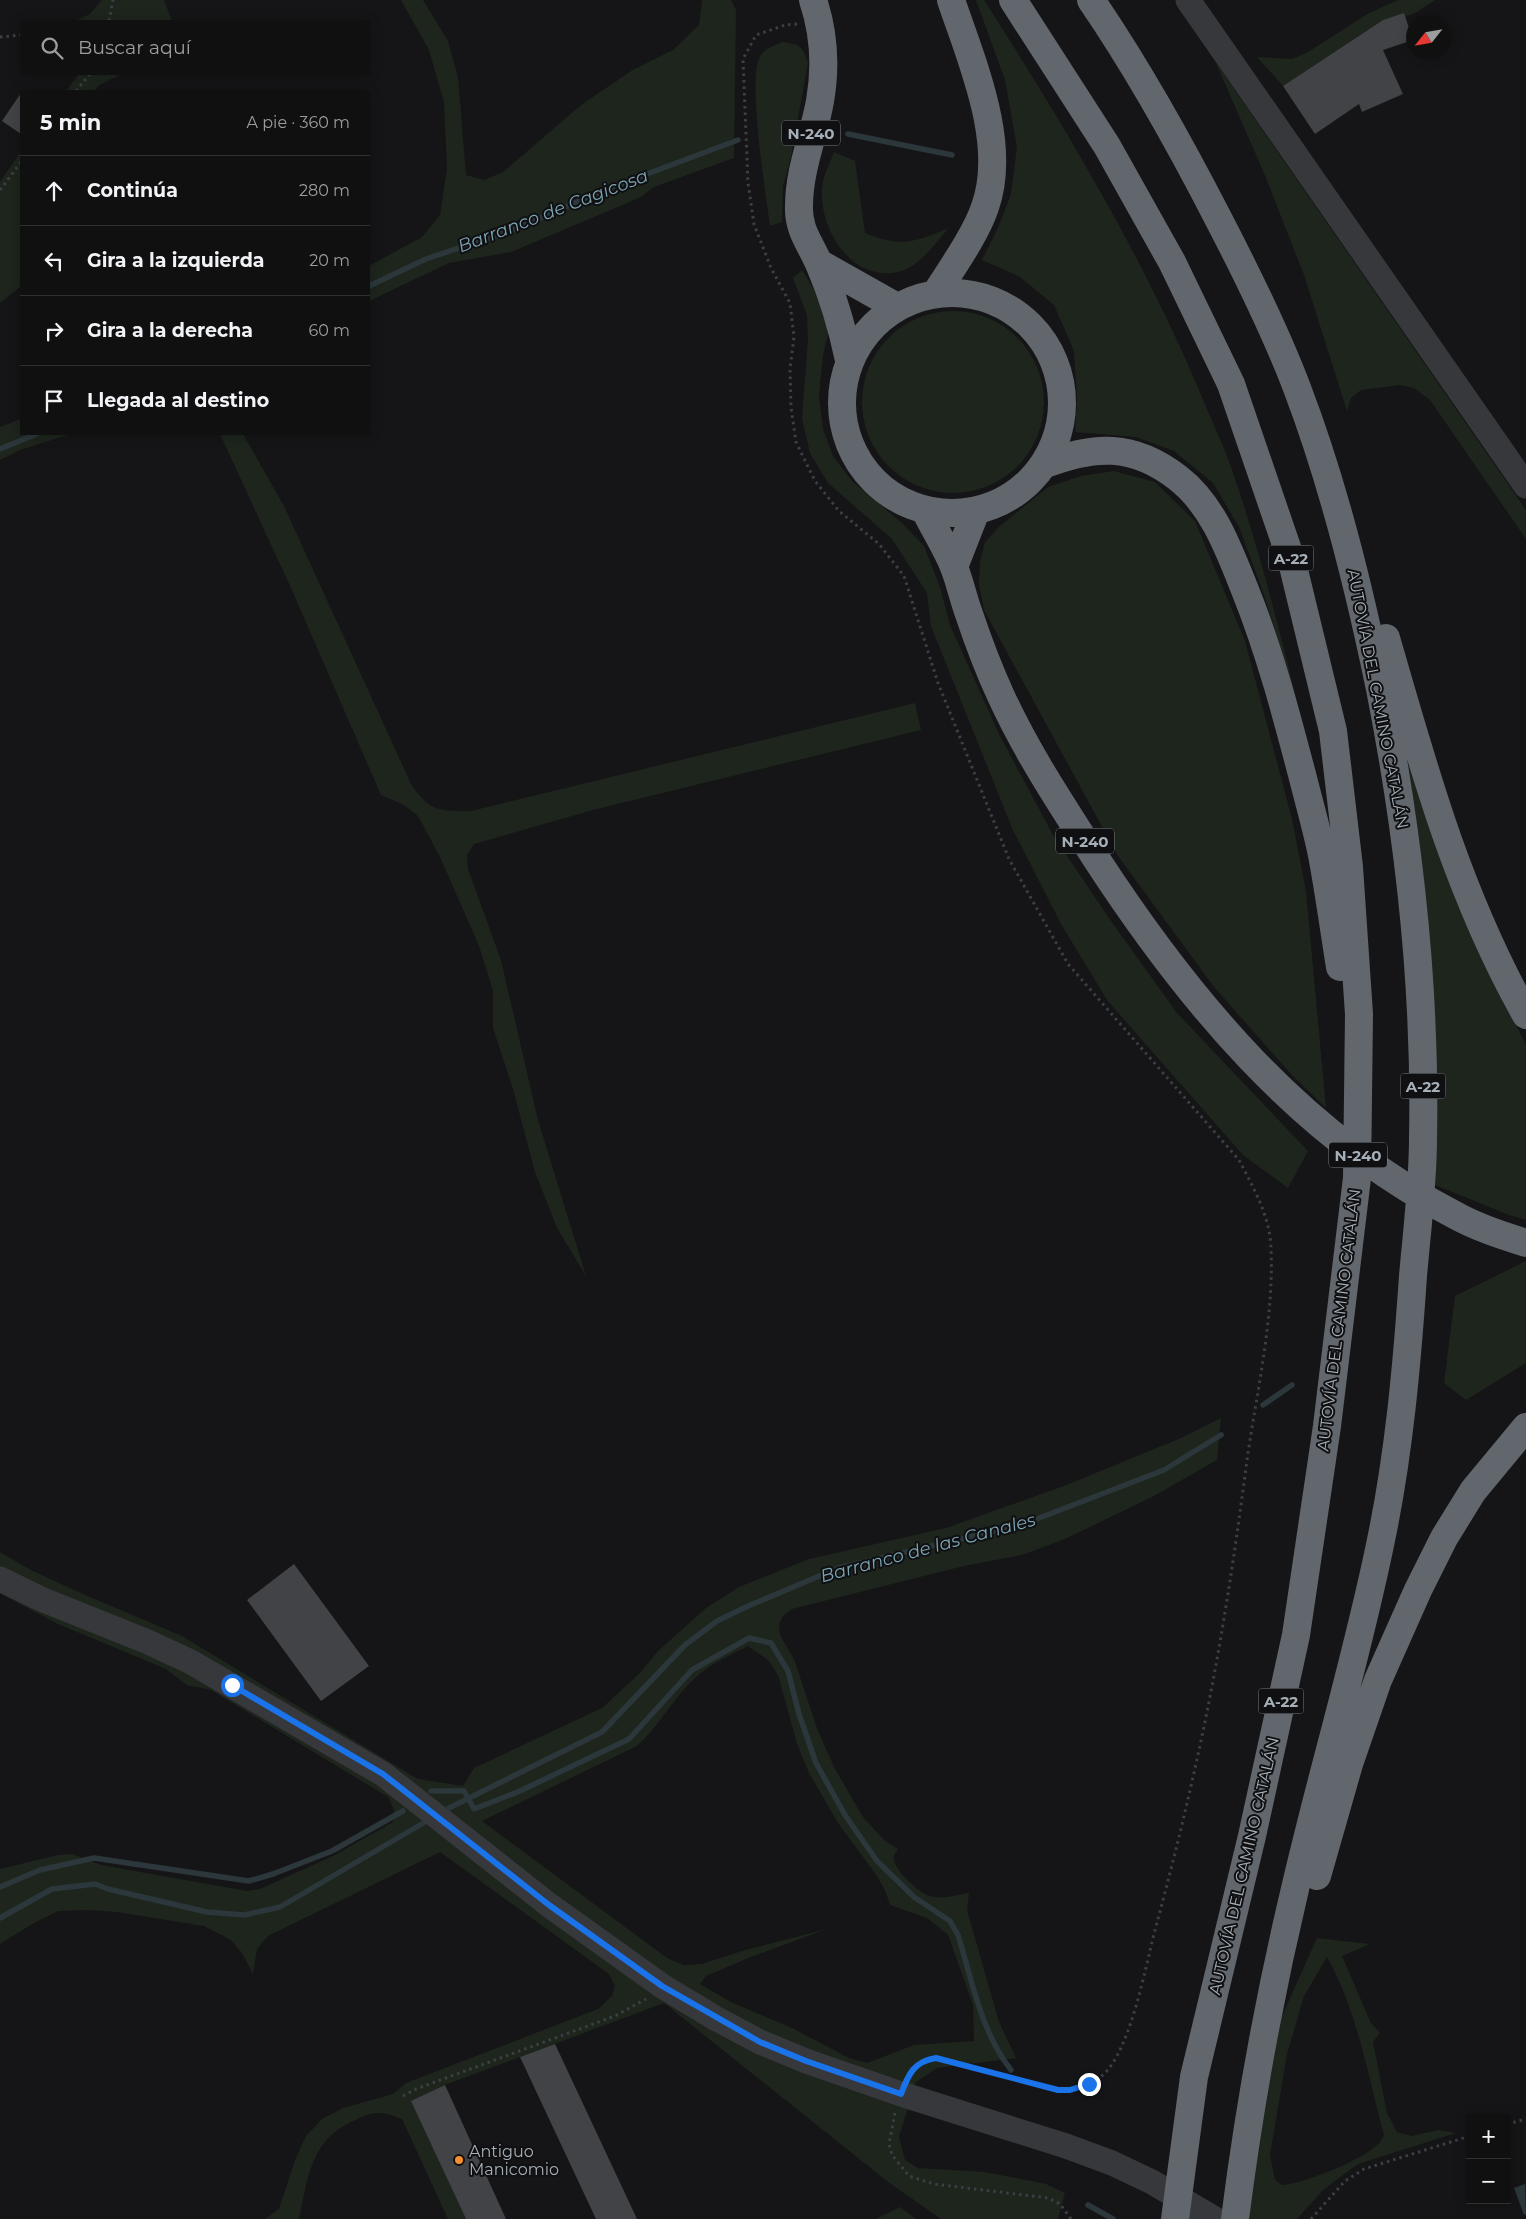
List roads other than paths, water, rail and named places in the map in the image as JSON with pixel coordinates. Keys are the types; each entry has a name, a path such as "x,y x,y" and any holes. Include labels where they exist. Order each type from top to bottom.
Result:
{"highway":[{"path":"936,292 958,258 985,207 993,164 987,116 975,71 951,0"},
{"name":"AUTOVÍA DEL CAMINO CATALÁN","path":"1013,0 1107,146 1172,262 1231,384 1292,562 1333,731 1349,867 1358,1014 1357,1178 1327,1426 1296,1635 1250,1846 1194,2077 1175,2219"},
{"name":"AUTOVÍA DEL CAMINO CATALÁN","path":"1091,0 1121,44 1190,163 1240,261 1296,387 1325,469 1352,562 1369,638 1395,770 1416,931 1421,1017 1424,1140 1406,1378 1382,1536 1340,1715 1295,1886 1268,2013 1234,2219"},
{"name":"N-240","path":"815,11 824,51 820,102 807,148 798,207 801,227 811,252 819,263 839,315 849,360"},
{"path":"819,263 897,308"},
{"name":"N-240","path":"936,292 964,292 999,302 1028,322 1044,340 1055,362 1061,383 1063,402 1060,424 1056,439 1044,465 1027,484 1003,501 976,511 952,514 925,510 895,498 870,478 852,452 842,421 842,390 849,360 864,334 878,319 909,300 936,292"},
{"path":"1296,387 1332,471 1368,577 1429,787 1456,868 1501,970 1526,1015"},
{"path":"1044,465 1069,455 1090,450 1116,450 1151,460 1179,478 1207,509 1227,544 1258,623 1285,710 1322,855 1344,992 1357,1178"},
{"name":"N-240","path":"925,510 954,567 969,614 1001,696 1041,773 1123,900 1170,965 1214,1020 1271,1081 1336,1139 1392,1180 1454,1215 1526,1243"},
{"path":"954,567 976,511"},
{"path":"1242,2219 1280,2020 1314,1887 1349,1764 1378,1680 1444,1538 1473,1491 1526,1427"}],"street":[{"path":"1188,0 1526,486"},
{"path":"0,1579 41,1599 148,1642 191,1662 383,1774 549,1905 662,1986 760,2042 806,2061 901,2094 1066,2146 1152,2182 1215,2219"}],"waterway":[{"name":"Barranco de Cagicosa","path":"848,134 952,155"},
{"name":"Barranco de Cagicosa","path":"370,286 426,259 513,230 604,190 738,140"},
{"name":"Barranco de Cagicosa","path":"0,449 35,435"},
{"name":"Barranco de las Canales","path":"1263,1405 1292,1385"},
{"name":"Barranco de las Canales","path":"449,1808 602,1732 685,1645 717,1621 838,1568 1021,1525 1164,1470 1221,1435"},
{"path":"431,1791 464,1791 474,1809 520,1791 629,1739 692,1670 749,1638 771,1643 788,1671 799,1714 816,1763 845,1815 877,1861 914,1897 950,1921 958,1935 985,2022 992,2039 1011,2070"},
{"path":"0,1887 40,1870 94,1858 249,1881 273,1874 332,1851 403,1811"},
{"name":"Barranco de las Canales","path":"0,1918 52,1889 95,1884 108,1889 207,1912 244,1915 280,1907 425,1822"},
{"path":"1088,2205 1113,2219"}],"place":[{"name":"Antiguo Manicomio","path":"459,2160"}]}
